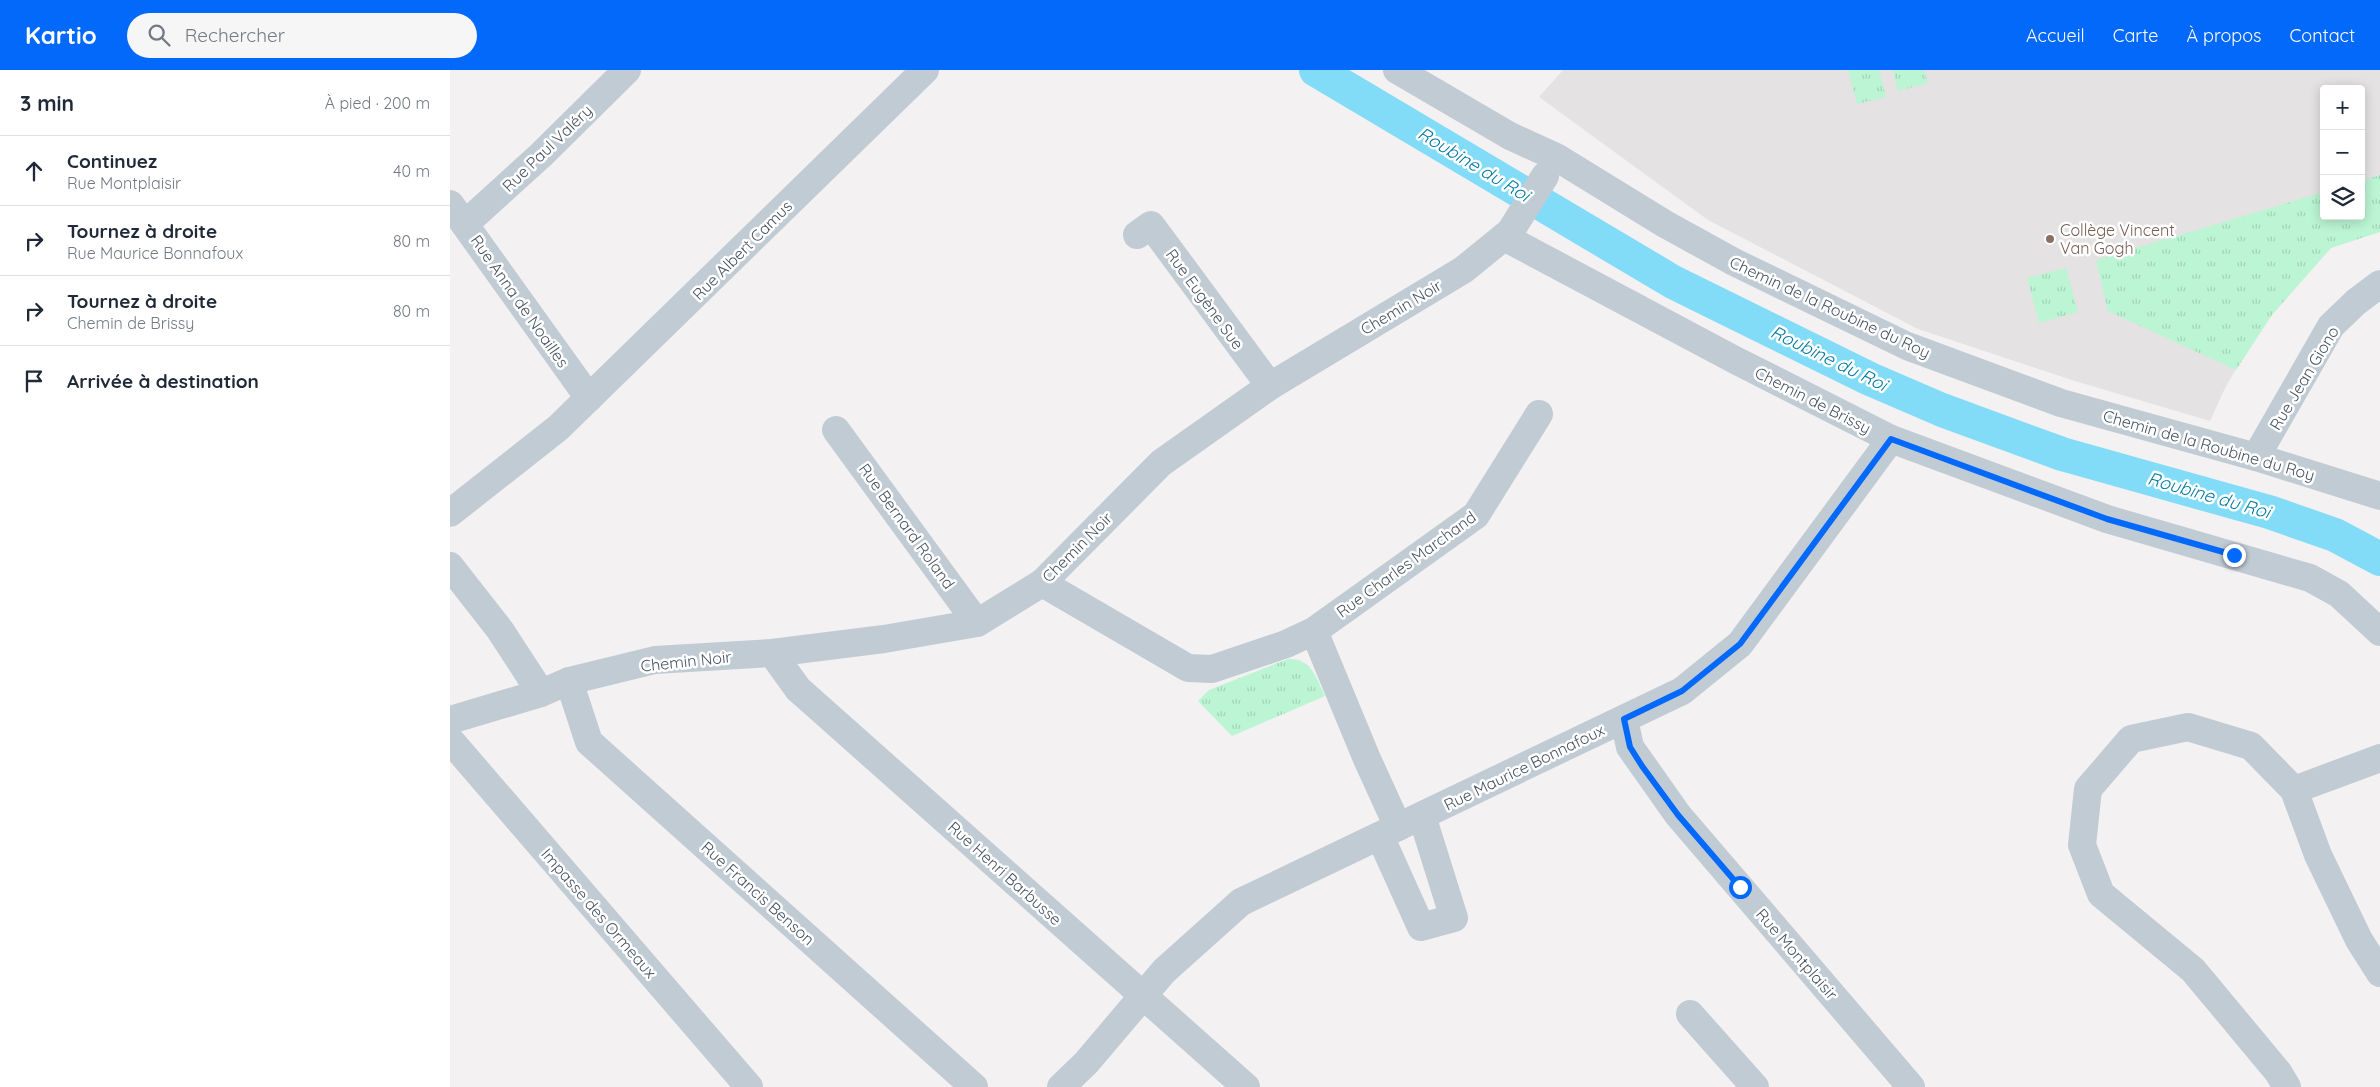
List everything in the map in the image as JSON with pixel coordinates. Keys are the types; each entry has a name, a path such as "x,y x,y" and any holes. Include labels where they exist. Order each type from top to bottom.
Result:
{"street":[{"name":"Rue Paul Valéry","path":"458,214 541,155 627,70"},
{"name":"Rue Albert Camus","path":"450,513 558,428 924,70"},
{"name":"Chemin de la Roubine du Roy","path":"1397,70 1510,136 1556,157 1665,224 1734,262 1907,346 2061,403 2256,457 2380,496"},
{"name":"Chemin Noir","path":"450,720 540,693 569,681 655,660 772,653 884,639 977,623 1042,583 1161,463 1270,386 1463,270 1507,235 1545,176"},
{"name":"Rue Anna de Noailles","path":"458,214 589,398"},
{"name":"Rue Eugène Sue","path":"1137,235 1151,225 1270,386"},
{"name":"Chemin de Brissy","path":"1507,235 1735,360 1891,439 2107,519 2310,578 2340,594 2380,632"},
{"name":"Rue Jean Giono","path":"2256,457 2332,326 2356,302 2380,284"},
{"name":"Rue Charles Marchand","path":"1042,583 1188,668 1212,669 1286,644 1314,631 1476,515 1539,414"},
{"name":"Rue Bernard Roland","path":"836,430 977,623"},
{"name":"Rue Maurice Bonnafoux","path":"1062,1087 1086,1063 1164,971 1242,902 1682,691 1740,644 1891,439"},
{"path":"450,566 500,630 540,693"},
{"path":"1314,631 1367,759 1400,826"},
{"name":"Rue Henri Barbusse","path":"772,653 798,689 1246,1087"},
{"name":"Rue Francis Benson","path":"569,681 589,742 974,1087"},
{"name":"Rue Montplaisir","path":"1624,719 1630,747 1678,815 1910,1087"},
{"path":"2287,1087 2278,1072 2193,970 2101,894 2082,845 2088,789 2131,739 2188,727 2251,746 2294,790 2318,855 2359,940 2380,973"},
{"name":"Impasse des Ormeaux","path":"450,740 749,1087"},
{"path":"2294,790 2380,758"},
{"path":"1690,1014 1755,1087"}],"shaded area":[{"name":"Collège Vincent Van Gogh","path":"1563,70 2380,70 2380,230 2331,248 2268,313 2225,388 2210,421 2075,381 1918,329 1708,220 1539,97"}],"green space":[{"path":"1848,70 1879,70 1886,97 1857,104"},
{"path":"1893,70 1924,70 1928,83 1898,91"},
{"path":"2380,175 2380,232 2331,248 2272,315 2236,370 2108,311 2096,260 2320,193 2320,220 2365,220 2365,180"},
{"path":"2066,268 2078,312 2039,323 2027,278"},
{"path":"1288,659 1302,662 1312,670 1325,696 1232,736 1198,701 1209,690"}],"waterway":[{"name":"Roubine du Roi","path":"1316,70 1673,282 1870,379 1942,410 2062,454 2269,512 2335,535 2380,559"}],"place":[{"name":"Collège Vincent Van Gogh","path":"2050,239"}],"route":[{"path":"1740,887 1678,815 1642,766 1630,747 1624,719 1682,691 1740,644 1891,439 2107,519 2234,555"}]}
